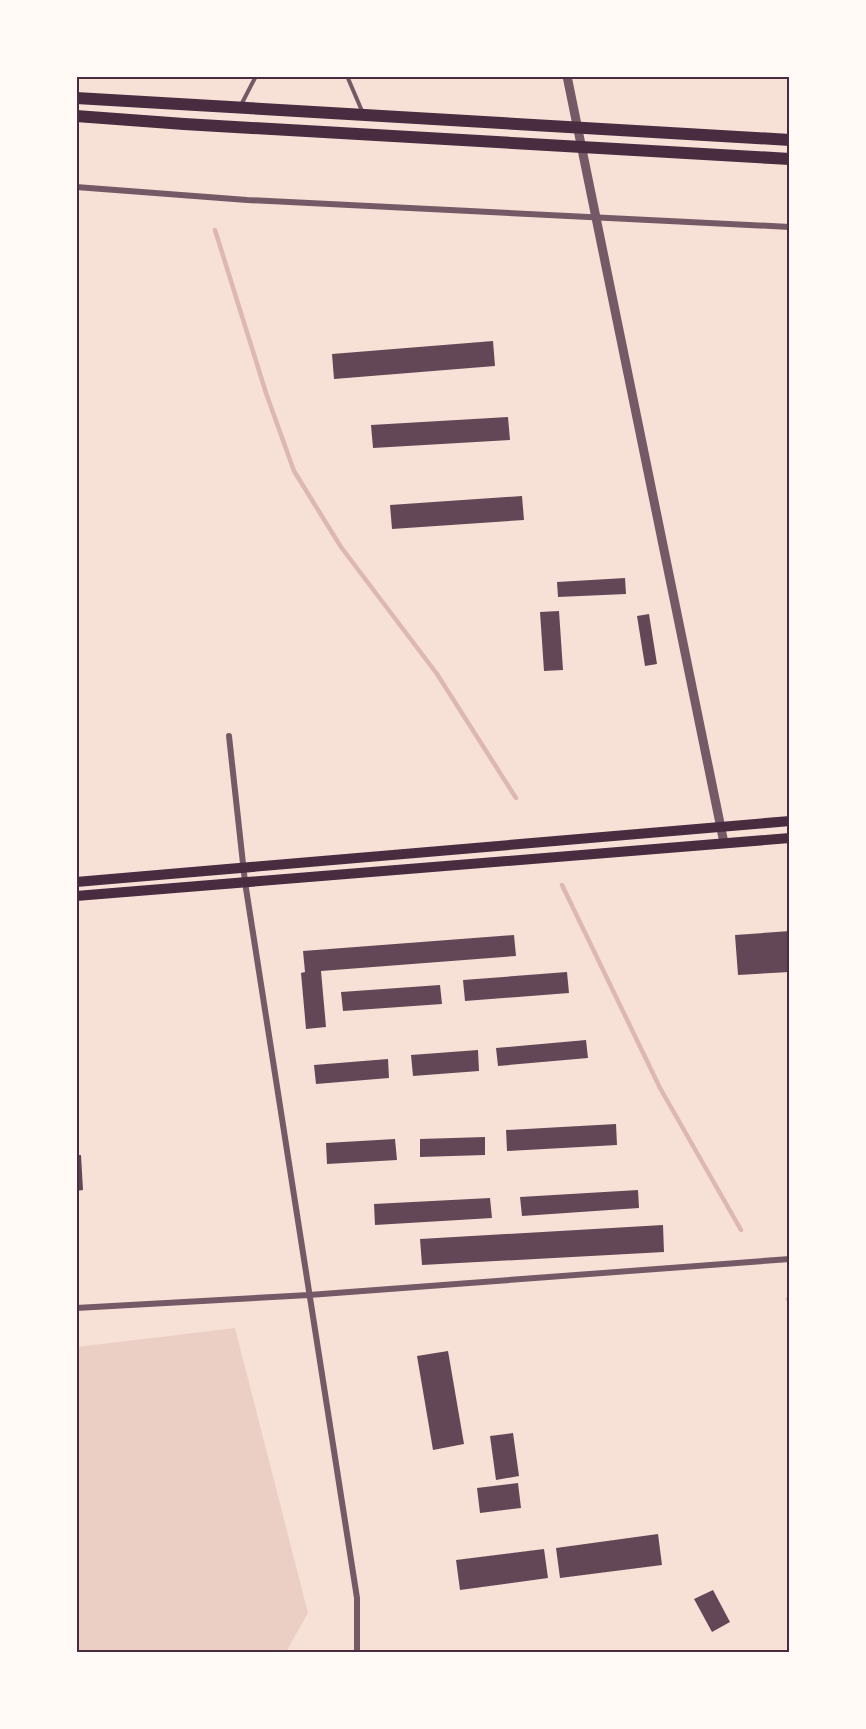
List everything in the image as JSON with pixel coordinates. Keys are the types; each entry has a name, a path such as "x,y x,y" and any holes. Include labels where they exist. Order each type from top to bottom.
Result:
{"main road":[{"path":"76,98 789,140"},
{"path":"76,116 789,159"},
{"path":"76,882 789,821"},
{"path":"76,896 789,838"}],"street":[{"path":"567,76 724,843"},
{"path":"76,187 247,200 789,227"},
{"path":"229,736 244,882 357,1598 357,1653"},
{"path":"76,1308 309,1295 789,1259"}],"lane":[{"path":"239,109 256,76"},
{"path":"347,76 364,116"}],"shaded area":[{"path":"235,1328 308,1613 286,1652 77,1652 77,1347"}],"building":[{"path":"493,341 495,366 334,379 332,354"},
{"path":"508,417 510,440 373,448 371,425"},
{"path":"522,496 524,520 392,529 390,505"},
{"path":"625,578 626,594 558,597 557,582"},
{"path":"559,611 563,670 544,671 540,612"},
{"path":"649,614 657,664 645,666 637,616"},
{"path":"790,931 790,972 738,975 735,935"},
{"path":"514,935 516,956 321,971 326,1027 306,1029 301,973 305,972 303,951"},
{"path":"567,972 569,993 465,1001 463,980"},
{"path":"440,985 442,1004 343,1011 341,992"},
{"path":"586,1040 588,1058 498,1066 496,1048"},
{"path":"478,1050 479,1071 413,1076 411,1055"},
{"path":"388,1059 389,1078 316,1084 314,1065"},
{"path":"616,1124 617,1145 507,1151 506,1130"},
{"path":"485,1137 485,1155 420,1157 420,1139"},
{"path":"395,1139 397,1160 327,1164 326,1143"},
{"path":"76,1155 81,1155 83,1190 76,1191"},
{"path":"638,1190 639,1208 522,1216 520,1197"},
{"path":"490,1198 492,1218 375,1225 374,1204"},
{"path":"663,1225 664,1252 422,1265 420,1239"},
{"path":"448,1351 464,1444 433,1450 417,1356"},
{"path":"513,1433 519,1476 496,1480 490,1436"},
{"path":"518,1483 521,1508 480,1513 477,1488"},
{"path":"658,1534 662,1565 560,1578 556,1548"},
{"path":"544,1549 548,1578 460,1590 456,1560"},
{"path":"713,1590 730,1622 712,1632 694,1599"}],"waterway":[{"path":"215,230 266,393 294,471 341,547 437,674 516,798"},
{"path":"562,885 660,1088 741,1230"}]}
